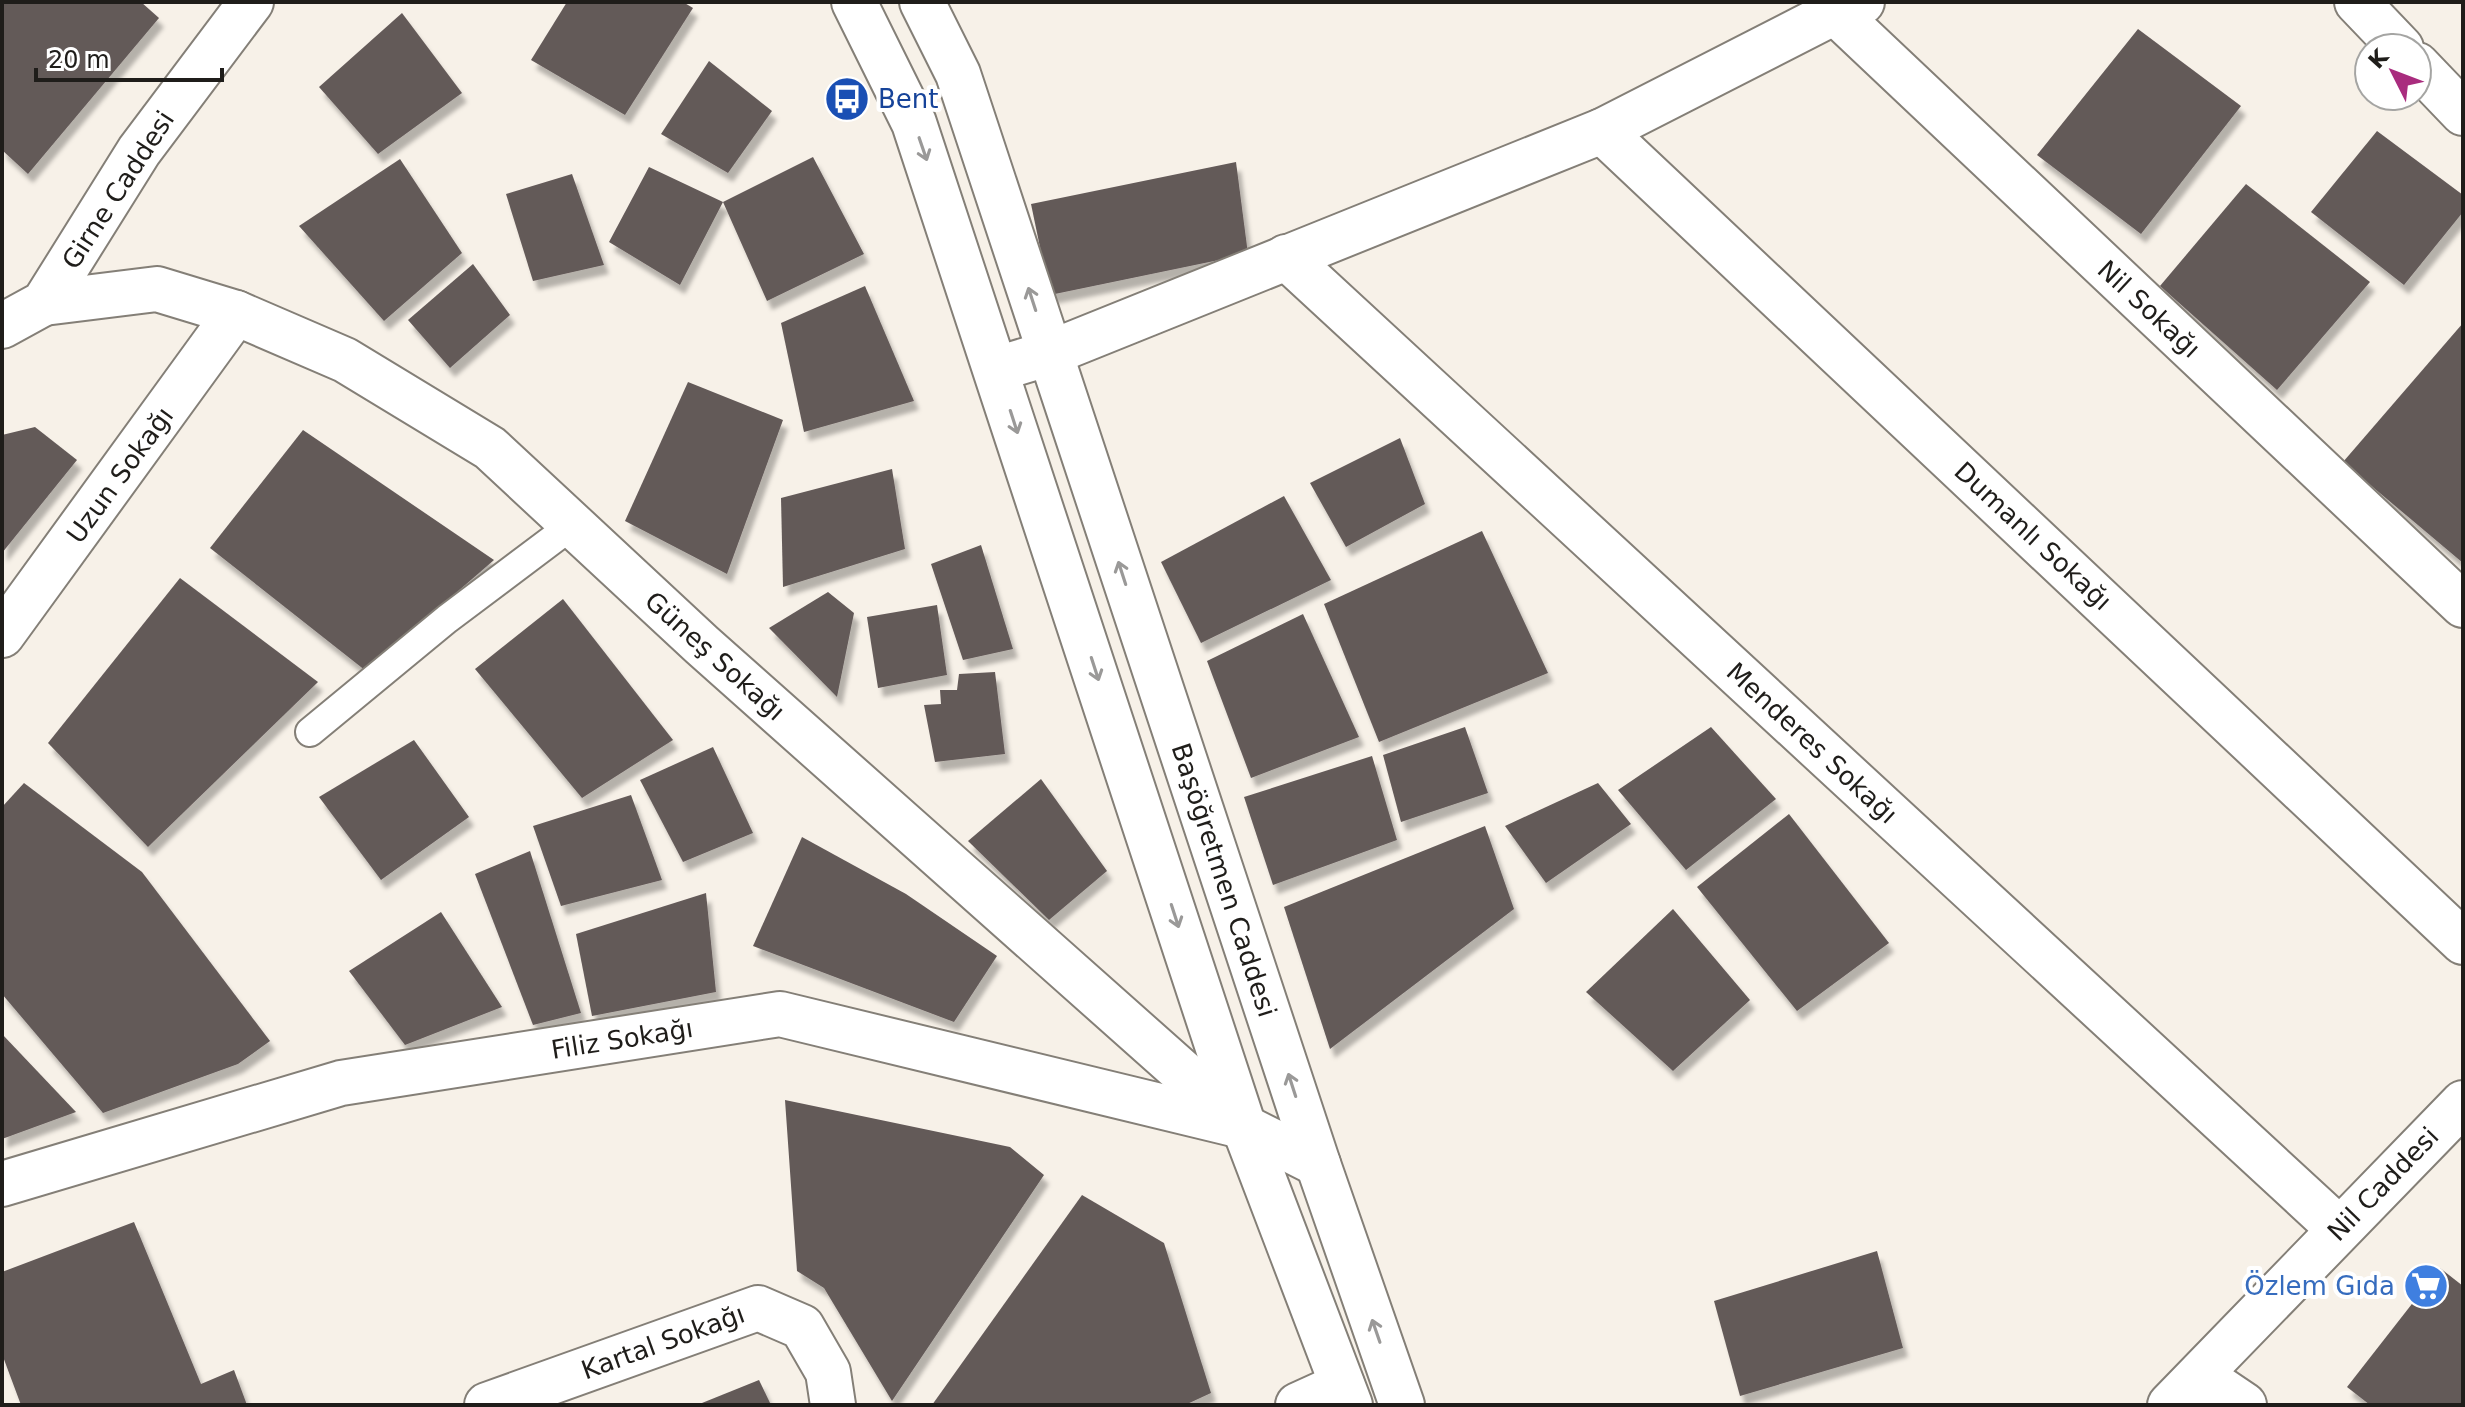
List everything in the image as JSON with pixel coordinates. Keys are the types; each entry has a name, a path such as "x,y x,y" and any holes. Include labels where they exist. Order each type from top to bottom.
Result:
{"street":[{"name":"Girne Caddesi","path":"2,326 44,303 139,151 251,2"},
{"path":"854,2 914,123 1244,1127 1346,1395 1298,1405"},
{"name":"Başöğretmen Caddesi","path":"922,2 958,74 1318,1164 1402,1405"},
{"path":"2357,2 2386,32"},
{"path":"997,369 1050,353 1602,131 1844,5"},
{"name":"Nil Sokağı","path":"1844,5 2463,605"},
{"path":"2433,82 2463,113"},
{"name":"Dumanlı Sokağı","path":"1602,131 2463,942"},
{"name":"Menderes Sokağı","path":"1286,257 2339,1229"},
{"name":"Güneş Sokağı","path":"44,303 157,289 236,313 345,360 490,448 1244,1127 1318,1164"},
{"name":"Uzun Sokağı","path":"2,635 236,313"},
{"name":"Filiz Sokağı","path":"2,1184 341,1083 780,1014 1244,1127"},
{"name":"Nil Caddesi","path":"2186,1391 2463,1103"},
{"name":"Kartal Sokağı","path":"487,1405 758,1308 802,1327 828,1372 833,1405"},
{"path":"2186,1391 2244,1405"}],"lane":[{"path":"310,732 447,619 572,525"}],"building":[{"path":"2,2 141,2 159,18 28,174 2,150"},
{"path":"567,2 683,2 693,8 625,115 531,60"},
{"path":"402,13 462,93 378,154 319,87"},
{"path":"2138,29 2241,106 2141,234 2037,155"},
{"path":"709,61 772,111 728,173 661,134"},
{"path":"2377,131 2463,195 2463,212 2404,285 2311,212"},
{"path":"813,157 864,254 767,301 723,202"},
{"path":"400,159 462,253 384,321 299,226"},
{"path":"1236,162 1248,254 1050,295 1031,204"},
{"path":"649,167 723,202 680,285 609,242"},
{"path":"572,174 604,265 533,281 506,194"},
{"path":"2246,184 2370,282 2277,390 2160,286"},
{"path":"473,264 510,315 450,368 408,320"},
{"path":"865,286 914,401 804,432 781,323"},
{"path":"2463,323 2463,563 2343,462"},
{"path":"688,382 783,420 727,574 625,521"},
{"path":"35,427 77,460 2,553 2,435"},
{"path":"303,430 494,560 366,671 210,548"},
{"path":"1400,438 1425,504 1346,547 1310,483"},
{"path":"892,469 905,549 783,587 781,498"},
{"path":"1284,496 1331,580 1201,643 1161,562"},
{"path":"1482,531 1548,673 1379,742 1324,604"},
{"path":"981,545 1013,649 963,660 931,564"},
{"path":"180,578 318,682 148,847 48,743"},
{"path":"828,592 854,613 837,697 769,628"},
{"path":"563,599 673,740 582,798 475,669"},
{"path":"937,605 947,675 878,688 867,617"},
{"path":"1303,614 1359,737 1251,778 1207,661"},
{"path":"995,672 1005,754 935,762 924,705 941,704 940,690 957,690 959,674"},
{"path":"1465,727 1488,793 1401,822 1383,755"},
{"path":"1711,727 1776,799 1686,870 1618,790"},
{"path":"414,740 469,817 381,880 319,797"},
{"path":"713,747 753,833 683,862 640,780"},
{"path":"1372,756 1397,840 1273,885 1244,797"},
{"path":"1041,779 1107,871 1049,920 968,841"},
{"path":"24,783 142,872 270,1041 238,1064 103,1113 2,994 2,807"},
{"path":"1598,783 1631,824 1546,883 1505,826"},
{"path":"631,795 662,880 561,906 533,826"},
{"path":"1789,814 1889,943 1797,1011 1697,887"},
{"path":"1485,826 1514,909 1330,1049 1284,907"},
{"path":"802,837 906,894 997,956 954,1022 753,946"},
{"path":"530,851 581,1013 533,1025 475,874"},
{"path":"706,893 716,992 592,1016 576,934"},
{"path":"1673,909 1750,1000 1673,1071 1586,992"},
{"path":"441,912 502,1007 405,1045 349,971"},
{"path":"2,1034 76,1112 2,1139"},
{"path":"785,1100 1010,1147 1044,1175 892,1401 824,1288 797,1271"},
{"path":"1082,1195 1164,1243 1211,1393 1185,1405 932,1405"},
{"path":"134,1222 201,1384 234,1370 247,1405 21,1405 2,1354 2,1272"},
{"path":"1877,1251 1903,1348 1740,1396 1714,1301"},
{"path":"2440,1268 2463,1286 2463,1405 2370,1405 2347,1387"},
{"path":"759,1380 771,1405 697,1405"}],"place":[{"name":"Bent","path":"847,99"},
{"name":"Özlem Gıda","path":"2426,1286"}]}
